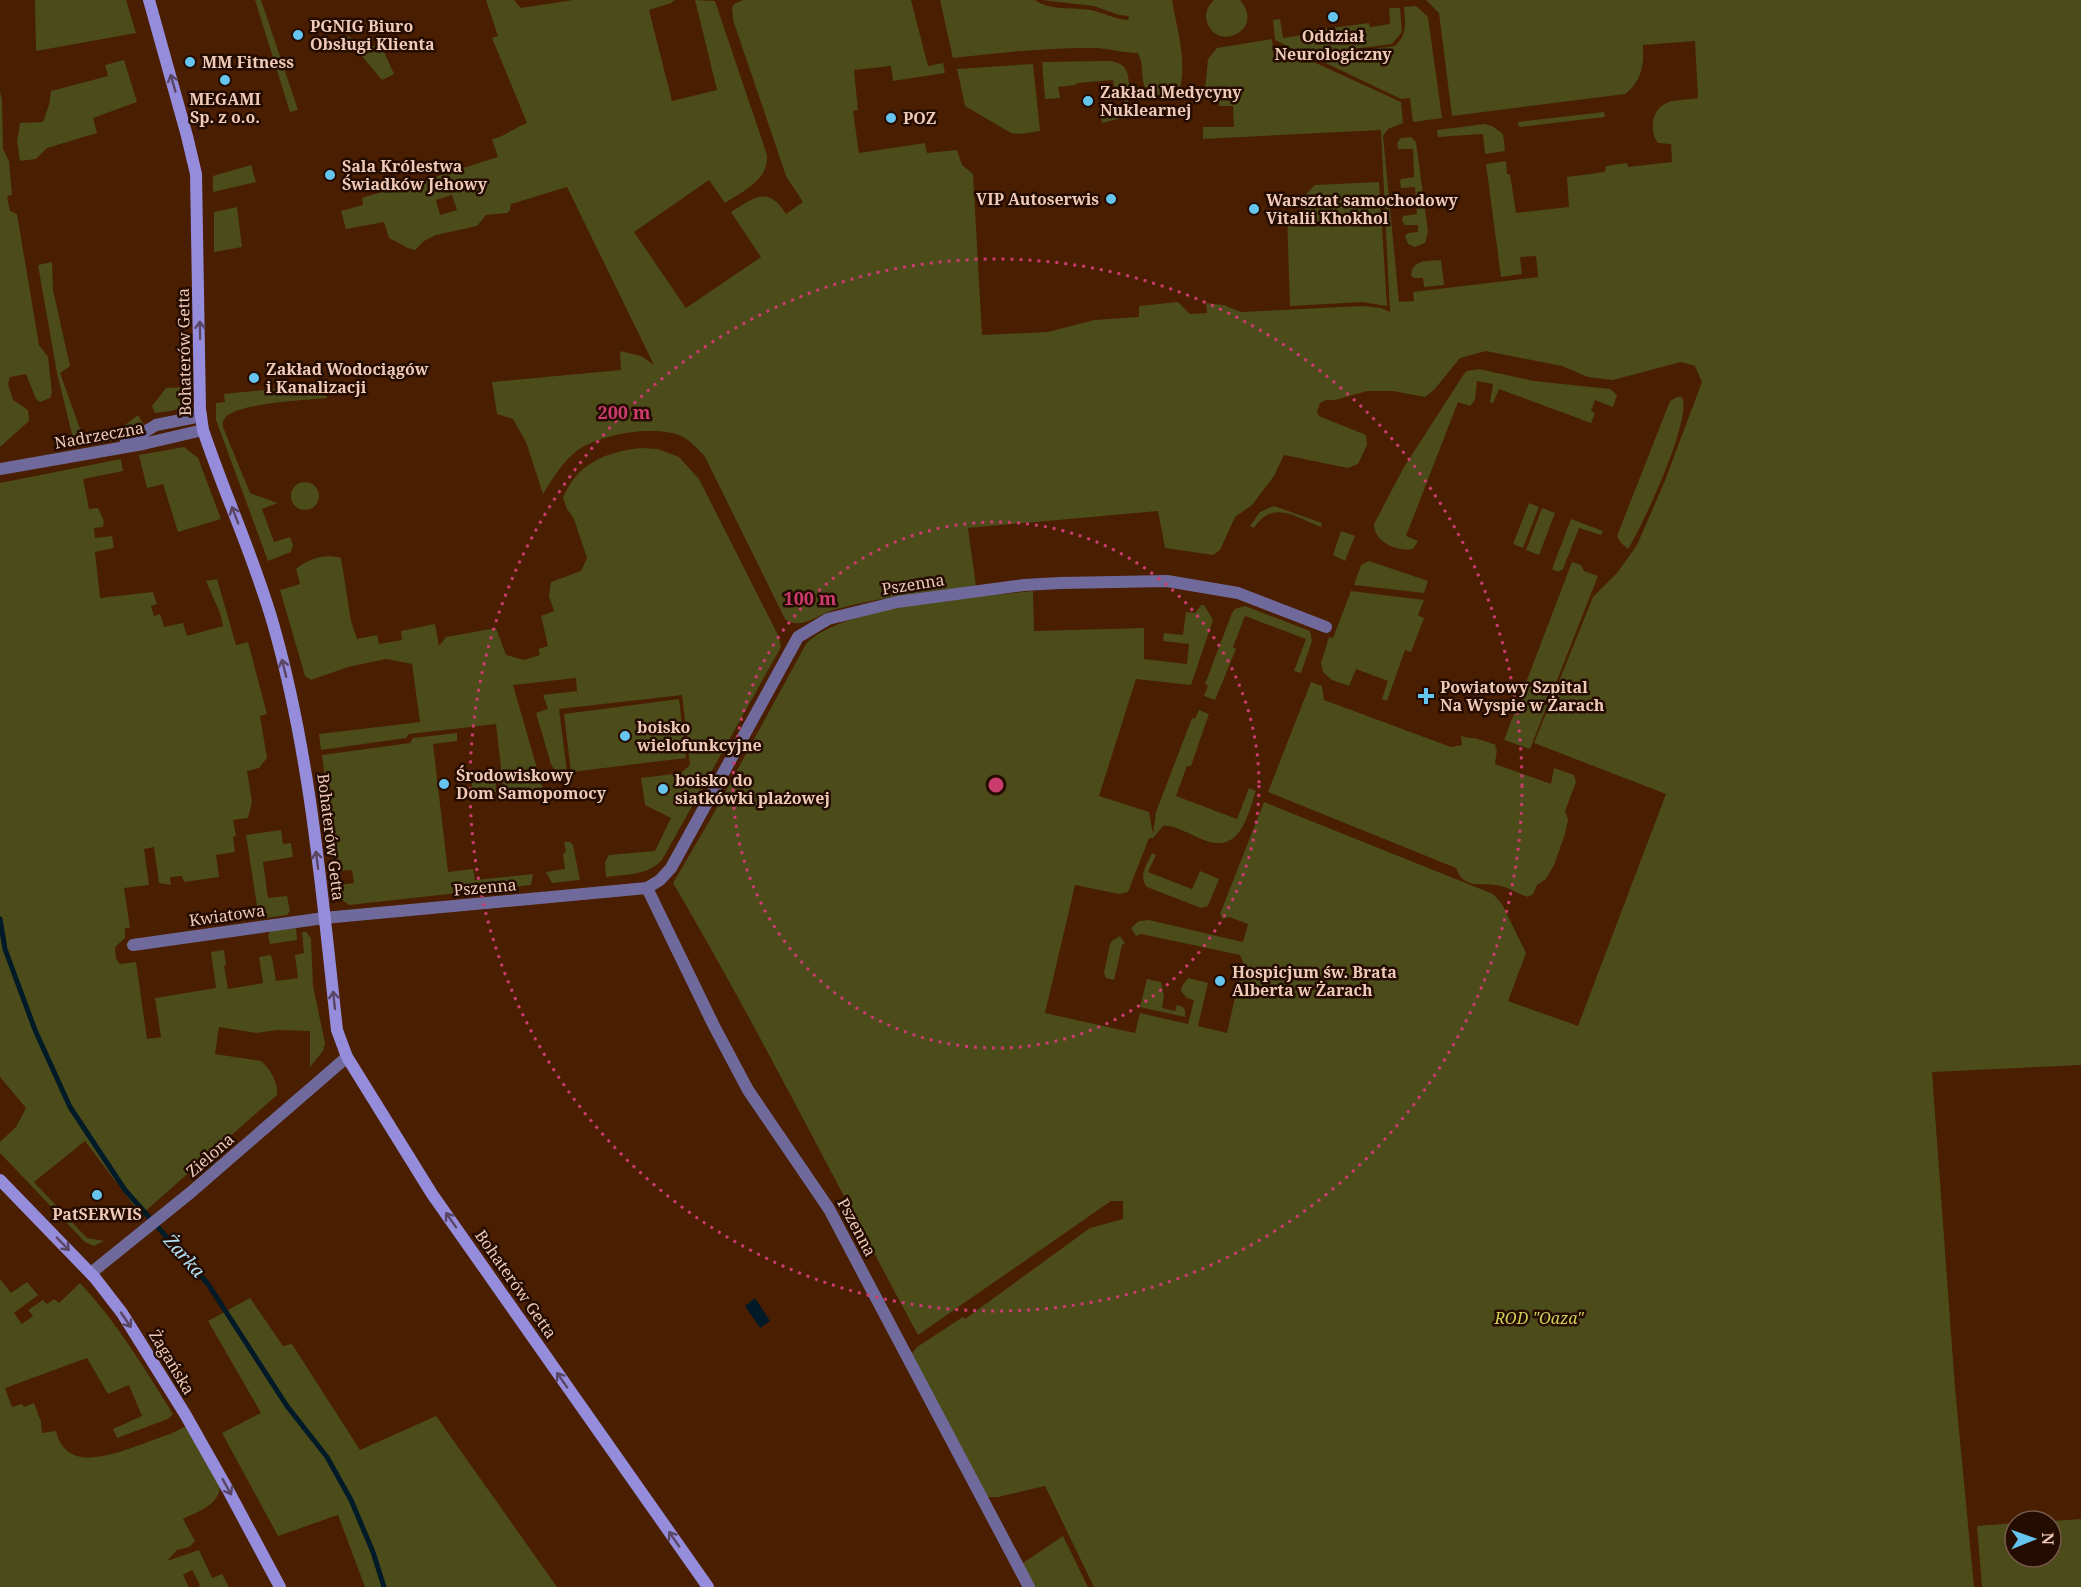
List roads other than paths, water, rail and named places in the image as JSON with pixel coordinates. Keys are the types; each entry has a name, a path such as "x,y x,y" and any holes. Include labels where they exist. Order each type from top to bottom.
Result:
{"street":[{"name":"Bohaterów Getta","path":"149,0 188,136 196,174 203,430 256,570 289,684 305,762 337,1030 347,1057 432,1194 708,1587"},
{"path":"118,448 156,425 201,416"},
{"name":"Nadrzeczna","path":"0,469 203,430"},
{"name":"Pszenna","path":"324,918 647,888 660,880 671,868 798,637 828,619 897,602 1024,585 1167,581 1238,593 1326,627"},
{"name":"Pszenna","path":"647,888 748,1090 829,1209 1029,1587"},
{"name":"Kwiatowa","path":"133,945 324,918"},
{"name":"Zielona","path":"91,1274 347,1057"},
{"name":"Żagańska","path":"0,1180 91,1274 135,1334 185,1414 280,1587"}],"water":[{"path":"755,1298 770,1321 760,1328 745,1306"}],"waterway":[{"name":"Żarka","path":"0,919 5,949 35,1030 70,1107 125,1190 208,1284 287,1406 327,1457 351,1500 373,1552 384,1587"}],"place":[{"name":"Oddział Neurologiczny","path":"1333,17"},
{"name":"PGNIG Biuro Obsługi Klienta","path":"298,35"},
{"name":"MM Fitness","path":"190,62"},
{"name":"MEGAMI Sp. z o.o.","path":"225,80"},
{"name":"Zakład Medycyny Nuklearnej","path":"1088,101"},
{"name":"POZ","path":"891,118"},
{"name":"Sala Królestwa Świadków Jehowy","path":"330,175"},
{"name":"VIP Autoserwis","path":"1111,199"},
{"name":"Warsztat samochodowy Vitalii Khokhol","path":"1254,209"},
{"name":"Zakład Wodociągów i Kanalizacji","path":"254,378"},
{"name":"Powiatowy Szpital Na Wyspie w Żarach","path":"1426,696"},
{"name":"boisko wielofunkcyjne","path":"625,736"},
{"name":"Środowiskowy Dom Samopomocy","path":"444,784"},
{"name":"boisko do siatkówki plażowej","path":"663,789"},
{"name":"Hospicjum św. Brata Alberta w Żarach","path":"1220,981"},
{"name":"PatSERWIS","path":"97,1195"}],"park label":[{"name":"ROD \"Oaza\"","path":"1539,1318"}]}
